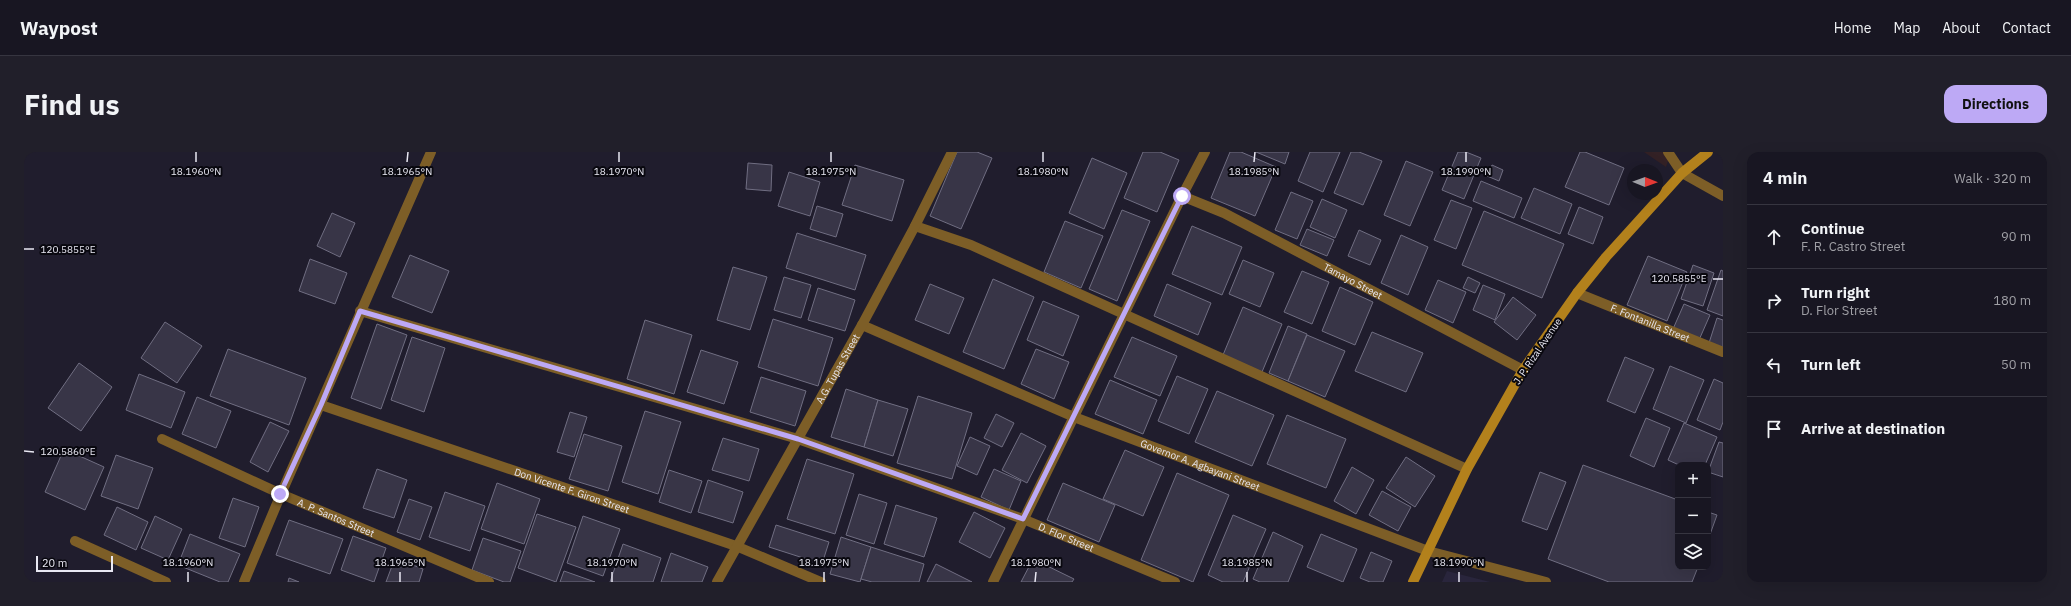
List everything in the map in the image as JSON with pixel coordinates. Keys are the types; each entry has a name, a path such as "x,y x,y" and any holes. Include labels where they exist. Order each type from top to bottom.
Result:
{"main road":[{"name":"J. P. Rizal Avenue","path":"1413,582 1467,469 1523,370 1577,293 1682,173 1708,152"}],"street":[{"path":"244,582 280,494 321,405 360,311 431,152"},
{"name":"A.G. Tupas Street","path":"717,582 862,325 915,226 952,152"},
{"path":"993,582 1205,152"},
{"path":"1668,152 1682,173 1723,196"},
{"name":"Tamayo Street","path":"1182,196 1224,213 1523,370"},
{"path":"915,226 971,245 1467,469"},
{"name":"F. Fontanilla Street","path":"1577,293 1723,352"},
{"name":"D. Flor Street","path":"360,311 798,439 1023,519 1175,582"},
{"name":"Governor A. Agbayani Street","path":"862,325 1074,417 1428,551 1546,582"},
{"name":"Don Vicente F. Giron Street","path":"321,405 736,546 821,582"},
{"name":"A. P. Santos Street","path":"162,439 280,494 489,582"},
{"path":"75,541 166,582"}],"shaded area":[{"path":"1644,152 1671,152 1666,167"},
{"path":"1447,571 1490,582 1442,582"}],"building":[{"path":"957,152 977,152 992,158 961,229 930,216"},
{"path":"1143,152 1160,152 1179,160 1157,212 1124,198"},
{"path":"1230,152 1241,152 1276,167 1255,216 1211,198"},
{"path":"1256,152 1289,152 1285,164"},
{"path":"1310,152 1340,152 1323,192 1298,181"},
{"path":"1351,152 1359,152 1382,161 1363,205 1334,193"},
{"path":"1458,152 1466,152 1481,158 1464,199 1442,190"},
{"path":"1580,152 1585,152 1624,168 1609,205 1565,187"},
{"path":"1092,158 1127,173 1104,229 1069,213"},
{"path":"1406,161 1433,172 1410,226 1384,215"},
{"path":"748,163 772,165 771,191 746,189"},
{"path":"855,165 904,180 892,221 842,205"},
{"path":"1492,165 1503,170 1499,181 1487,176"},
{"path":"789,172 820,182 810,216 778,206"},
{"path":"1481,181 1522,198 1514,218 1473,201"},
{"path":"1534,188 1572,204 1560,234 1521,218"},
{"path":"1291,192 1313,201 1297,239 1275,230"},
{"path":"1322,199 1347,210 1335,238 1310,227"},
{"path":"1451,200 1472,208 1456,249 1434,240"},
{"path":"817,206 843,214 836,237 810,229"},
{"path":"1579,207 1603,217 1593,244 1568,234"},
{"path":"1122,210 1150,221 1117,301 1089,289"},
{"path":"1484,211 1564,244 1542,298 1462,265"},
{"path":"332,213 355,223 340,257 317,246"},
{"path":"1065,221 1103,236 1081,288 1044,272"},
{"path":"1192,226 1242,247 1222,295 1172,274"},
{"path":"1307,229 1334,240 1327,256 1300,245"},
{"path":"1359,230 1381,240 1370,265 1348,256"},
{"path":"797,233 866,255 855,290 786,268"},
{"path":"1401,235 1428,247 1408,295 1381,283"},
{"path":"410,255 449,271 432,313 392,297"},
{"path":"1648,256 1687,272 1667,321 1627,305"},
{"path":"310,259 347,273 335,304 299,291"},
{"path":"1243,260 1274,273 1260,307 1229,294"},
{"path":"1693,265 1714,273 1703,306 1681,299"},
{"path":"733,267 767,277 750,330 717,320"},
{"path":"1721,270 1723,271 1723,316 1707,310"},
{"path":"1302,271 1329,282 1312,324 1284,312"},
{"path":"784,277 811,285 801,318 774,310"},
{"path":"1468,277 1480,283 1475,293 1463,288"},
{"path":"993,279 1034,297 1004,369 963,352"},
{"path":"1438,280 1466,292 1453,323 1425,310"},
{"path":"930,284 964,298 949,334 915,320"},
{"path":"1167,284 1211,303 1198,335 1154,316"},
{"path":"1483,285 1505,294 1495,320 1473,310"},
{"path":"1340,287 1373,302 1355,345 1322,331"},
{"path":"818,288 855,300 845,331 808,320"},
{"path":"1513,297 1536,315 1517,340 1494,322"},
{"path":"1043,301 1079,316 1063,356 1027,340"},
{"path":"1684,304 1710,315 1699,340 1673,329"},
{"path":"1243,307 1282,324 1262,372 1223,355"},
{"path":"1717,318 1723,320 1723,348 1709,343"},
{"path":"773,319 833,338 818,386 758,367"},
{"path":"645,320 692,335 674,394 627,379"},
{"path":"165,322 202,346 177,383 141,358"},
{"path":"377,324 407,335 381,409 351,398"},
{"path":"1288,326 1307,334 1288,381 1269,373"},
{"path":"1372,332 1423,353 1406,392 1355,371"},
{"path":"1307,335 1345,351 1325,397 1288,381"},
{"path":"412,337 445,348 424,412 391,400"},
{"path":"1132,337 1177,356 1160,396 1114,377"},
{"path":"228,349 306,378 289,425 210,396"},
{"path":"1036,349 1069,362 1054,399 1021,384"},
{"path":"701,350 738,362 724,404 687,392"},
{"path":"1625,357 1654,369 1635,413 1607,401"},
{"path":"79,363 112,387 81,431 48,408"},
{"path":"1670,366 1704,380 1686,423 1653,409"},
{"path":"139,374 185,392 171,428 126,410"},
{"path":"1177,376 1208,389 1189,434 1158,421"},
{"path":"761,377 806,391 795,426 750,412"},
{"path":"1714,379 1723,383 1723,422 1720,430 1697,420"},
{"path":"1110,380 1157,400 1143,434 1095,414"},
{"path":"846,389 878,400 864,447 831,437"},
{"path":"1217,391 1274,415 1252,466 1195,442"},
{"path":"918,396 972,413 952,479 897,463"},
{"path":"197,397 231,411 216,448 182,434"},
{"path":"878,400 908,409 893,456 864,447"},
{"path":"645,411 681,422 658,494 622,482"},
{"path":"570,412 587,417 574,457 557,452"},
{"path":"996,414 1014,423 1002,447 984,438"},
{"path":"1287,415 1346,439 1326,488 1267,464"},
{"path":"1646,418 1670,428 1654,467 1630,456"},
{"path":"270,422 289,431 268,472 250,462"},
{"path":"1684,423 1717,437 1706,462 1675,463 1668,460"},
{"path":"1021,433 1046,446 1027,483 1002,470"},
{"path":"584,434 622,446 608,491 569,479"},
{"path":"970,437 990,446 977,475 957,466"},
{"path":"723,438 759,449 749,481 712,470"},
{"path":"1719,442 1723,443 1723,477 1711,473 1711,464"},
{"path":"64,449 104,467 85,510 45,492"},
{"path":"1125,450 1164,467 1143,516 1103,499"},
{"path":"116,455 153,468 138,509 101,496"},
{"path":"1406,457 1435,476 1415,507 1386,488"},
{"path":"807,459 854,474 835,534 787,519"},
{"path":"1583,465 1675,499 1675,570 1697,570 1692,582 1609,582 1548,559"},
{"path":"1352,467 1374,480 1356,514 1334,501"},
{"path":"377,469 407,480 394,518 363,508"},
{"path":"994,469 1021,481 1009,510 981,497"},
{"path":"669,470 702,481 691,513 659,502"},
{"path":"1540,472 1566,482 1547,530 1522,521"},
{"path":"1177,473 1229,495 1193,582 1141,560"},
{"path":"708,480 743,492 733,523 698,512"},
{"path":"497,483 540,499 524,544 481,529"},
{"path":"1063,483 1115,505 1099,542 1047,520"},
{"path":"1382,491 1411,507 1398,531 1369,515"},
{"path":"445,492 485,506 470,551 429,537"},
{"path":"859,494 887,503 874,544 846,535"},
{"path":"233,498 259,507 245,547 219,538"},
{"path":"409,499 432,507 420,540 397,532"},
{"path":"896,505 937,518 924,557 884,544"},
{"path":"117,507 148,522 136,550 104,535"},
{"path":"974,512 1005,528 990,558 959,542"},
{"path":"1711,513 1717,515 1711,532"},
{"path":"537,514 576,527 556,582 518,568"},
{"path":"1233,515 1266,529 1243,582 1223,582 1208,575"},
{"path":"155,516 182,529 168,560 141,548"},
{"path":"583,516 620,529 603,576 567,563"},
{"path":"289,520 343,539 330,574 276,555"},
{"path":"776,525 829,542 822,564 769,547"},
{"path":"1273,532 1303,546 1288,582 1260,582 1253,579"},
{"path":"190,534 240,554 228,582 220,582 178,565"},
{"path":"1321,534 1357,549 1343,582 1307,567"},
{"path":"353,536 386,548 374,582 341,570"},
{"path":"841,537 871,547 860,582 830,574"},
{"path":"483,538 521,551 510,582 504,582 472,570"},
{"path":"623,544 661,558 653,582 610,582"},
{"path":"871,547 924,564 919,582 872,582 861,579"},
{"path":"1371,552 1392,561 1383,582 1370,582 1360,578"},
{"path":"671,553 708,567 702,582 661,582"},
{"path":"395,558 423,569 419,582 386,582"},
{"path":"1033,559 1074,579 1072,582 1021,582"},
{"path":"936,564 972,582 927,582"},
{"path":"564,571 595,582 560,582"},
{"path":"289,578 299,582 288,582"}],"route":[{"path":"280,494 321,405 360,311 798,439 1023,519 1182,196"}]}
